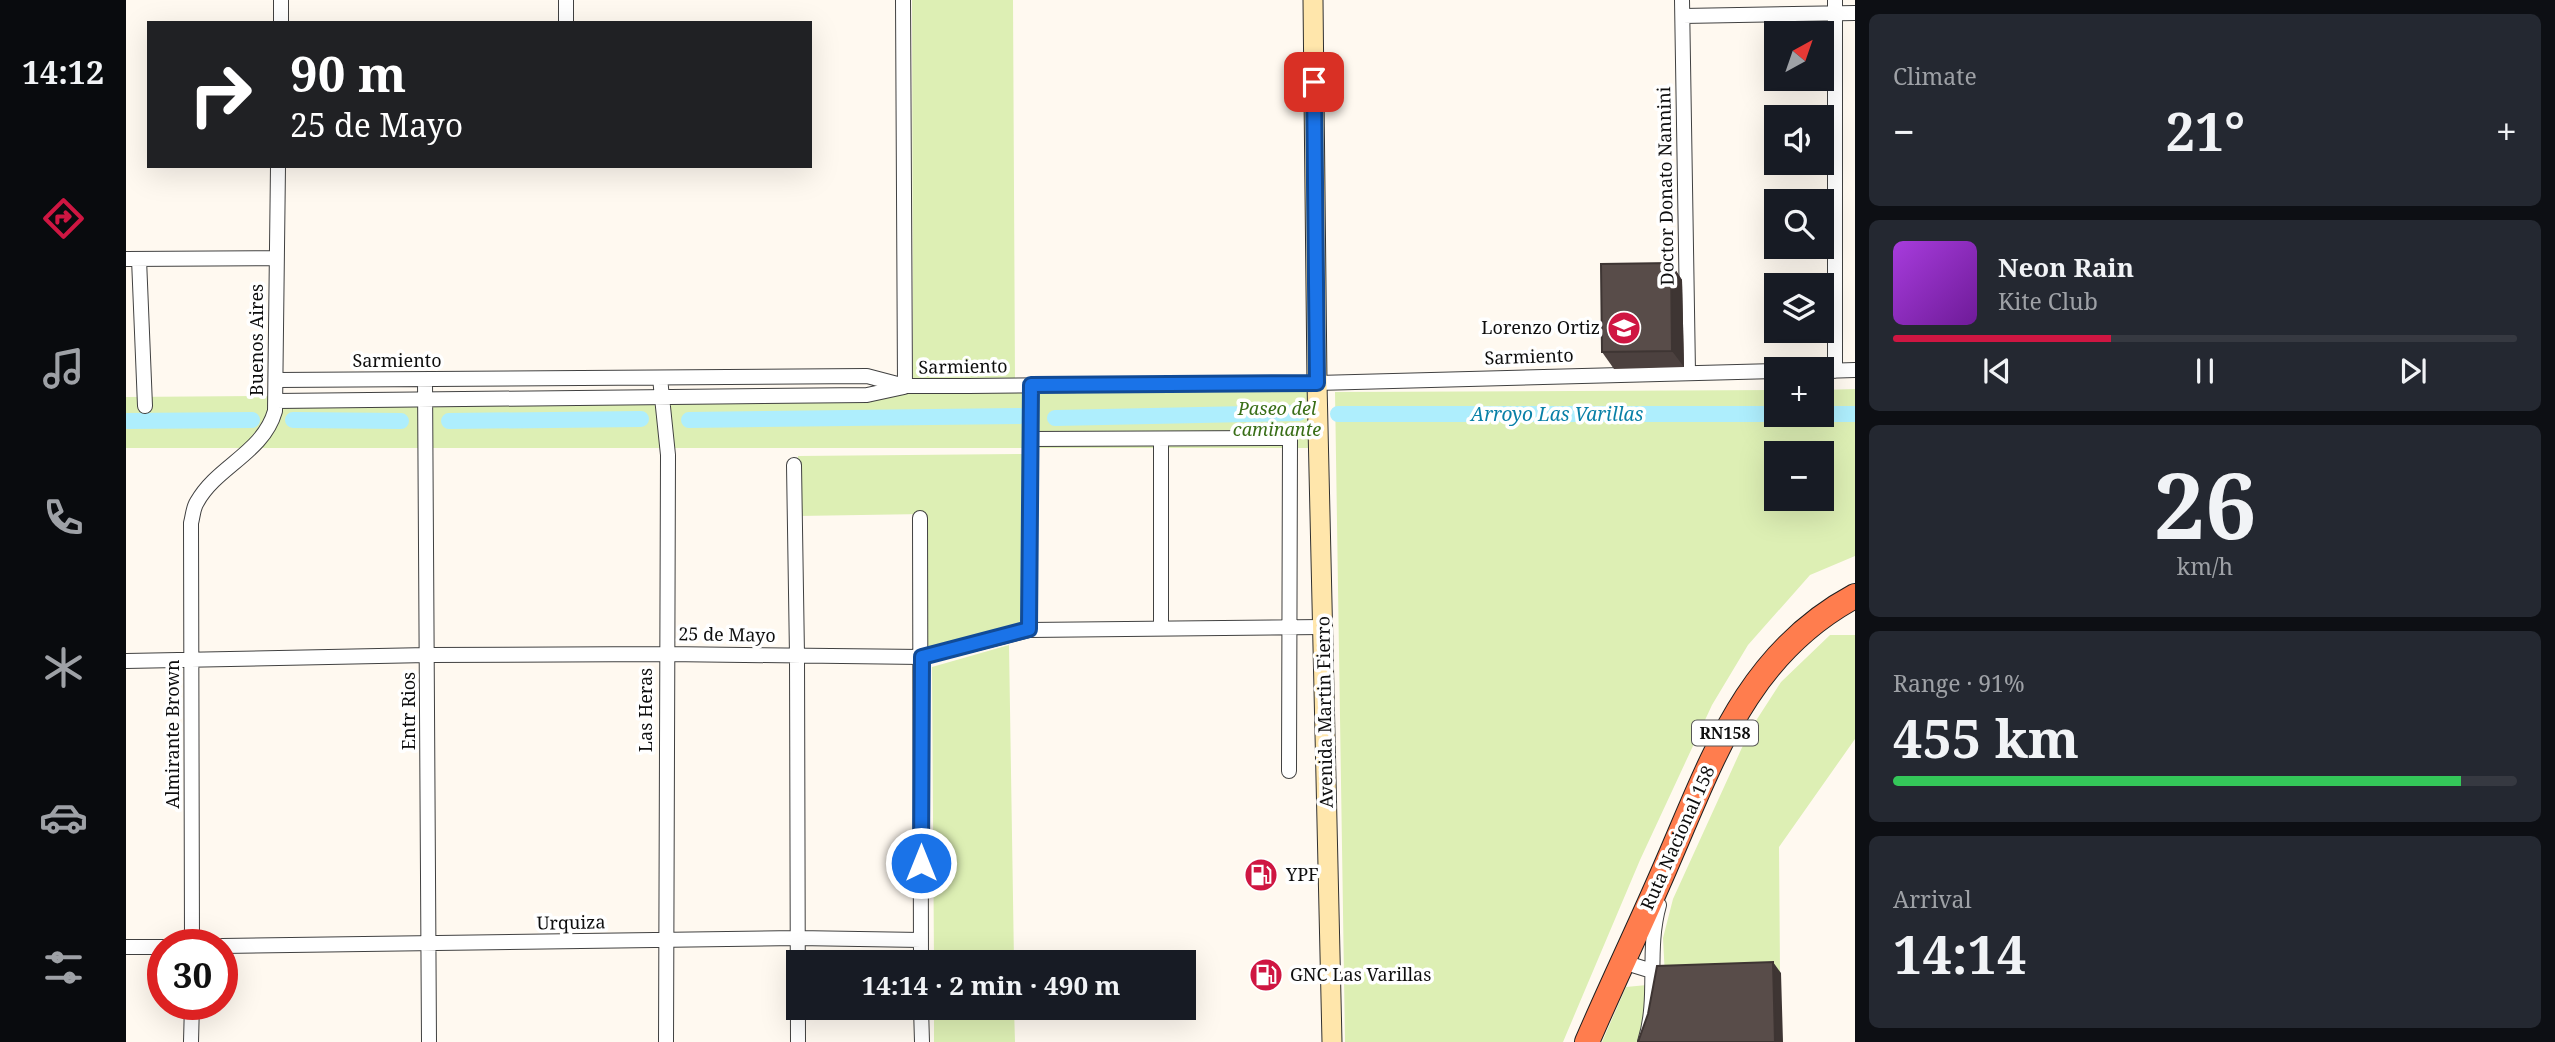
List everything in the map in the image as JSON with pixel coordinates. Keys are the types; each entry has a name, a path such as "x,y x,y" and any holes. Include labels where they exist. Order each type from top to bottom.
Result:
{"highway":[{"name":"Ruta Nacional 158","path":"1587,1042 1715,752 1743,700 1766,668 1799,635 1836,606 1855,596"}],"main road":[{"name":"Avenida Martin Fierro","path":"1313,0 1317,383 1332,1042"}],"street":[{"path":"281,0 281,21"},
{"path":"566,0 566,21"},
{"path":"276,406 425,400 867,395 905,386 903,0"},
{"name":"Doctor Donato Nannini","path":"1682,0 1688,372"},
{"path":"1683,16 1835,6 1855,13"},
{"path":"1828,357 1835,6"},
{"name":"Buenos Aires","path":"191,523 195,505 204,491 254,446 271,426 276,406 278,168"},
{"path":"145,406 132,259 276,258"},
{"path":"1834,371 1855,370"},
{"name":"Sarmiento","path":"277,380 867,376 905,386 1317,383 1764,371"},
{"name":"Las Heras","path":"660,378 668,455 666,1042"},
{"name":"Entr Rios","path":"425,380 429,1042"},
{"path":"1029,629 1031,385"},
{"path":"1031,439 1290,438 1289,771"},
{"path":"1161,439 1161,627"},
{"path":"794,466 797,1042"},
{"path":"920,518 921,950"},
{"name":"Almirante Brown","path":"191,523 192,929"},
{"name":"25 de Mayo","path":"126,661 428,655 922,657 1029,629 1323,627"},
{"path":"1645,1042 1651,1023 1653,1002 1653,925 1664,871"},
{"name":"Urquiza","path":"238,946 665,942 797,938 921,940"},
{"path":"126,947 147,947"},
{"path":"1623,962 1652,971"},
{"path":"191,1042 192,1020"},
{"path":"921,1020 922,1042"}],"green space":[{"path":"912,0 1013,0 1015,379 913,379"},
{"name":"Paseo del caminante","path":"1308,388 1308,448 126,448 126,397"},
{"path":"1855,389 1855,556 1810,575 1748,645 1712,705 1640,860 1563,1042 1345,1042 1335,392 1764,390 1764,427 1834,427 1834,390"},
{"path":"1023,454 1022,623 926,651 924,514 798,516 798,456"},
{"path":"1830,635 1855,635 1855,739 1779,847 1780,973 1665,977 1663,938 1673,899 1750,730 1781,682"},
{"path":"1009,645 1014,950 934,950 932,667"},
{"path":"1647,985 1648,1011 1638,1042 1602,1042 1626,987"},
{"path":"934,1020 1014,1020 1015,1042 934,1042"}],"building":[{"path":"1671,263 1672,351 1602,352 1601,264"},
{"path":"1773,962 1775,1042 1638,1042 1648,1014 1657,966"}],"waterway":[{"path":"1055,418 1299,413"},
{"name":"Arroyo Las Varillas","path":"1338,414 1764,414"},
{"name":"Arroyo Las Varillas","path":"1834,414 1855,414"},
{"path":"689,420 1020,416"},
{"path":"449,421 641,419"},
{"path":"126,421 252,420"},
{"path":"293,420 401,421"}],"place":[{"name":"Lorenzo Ortiz","path":"1624,328"},
{"name":"YPF","path":"1261,875"},
{"name":"GNC Las Varillas","path":"1266,975"}],"route":[{"path":"921,863 922,657 1029,629 1031,385 1317,383 1314,82"}]}
